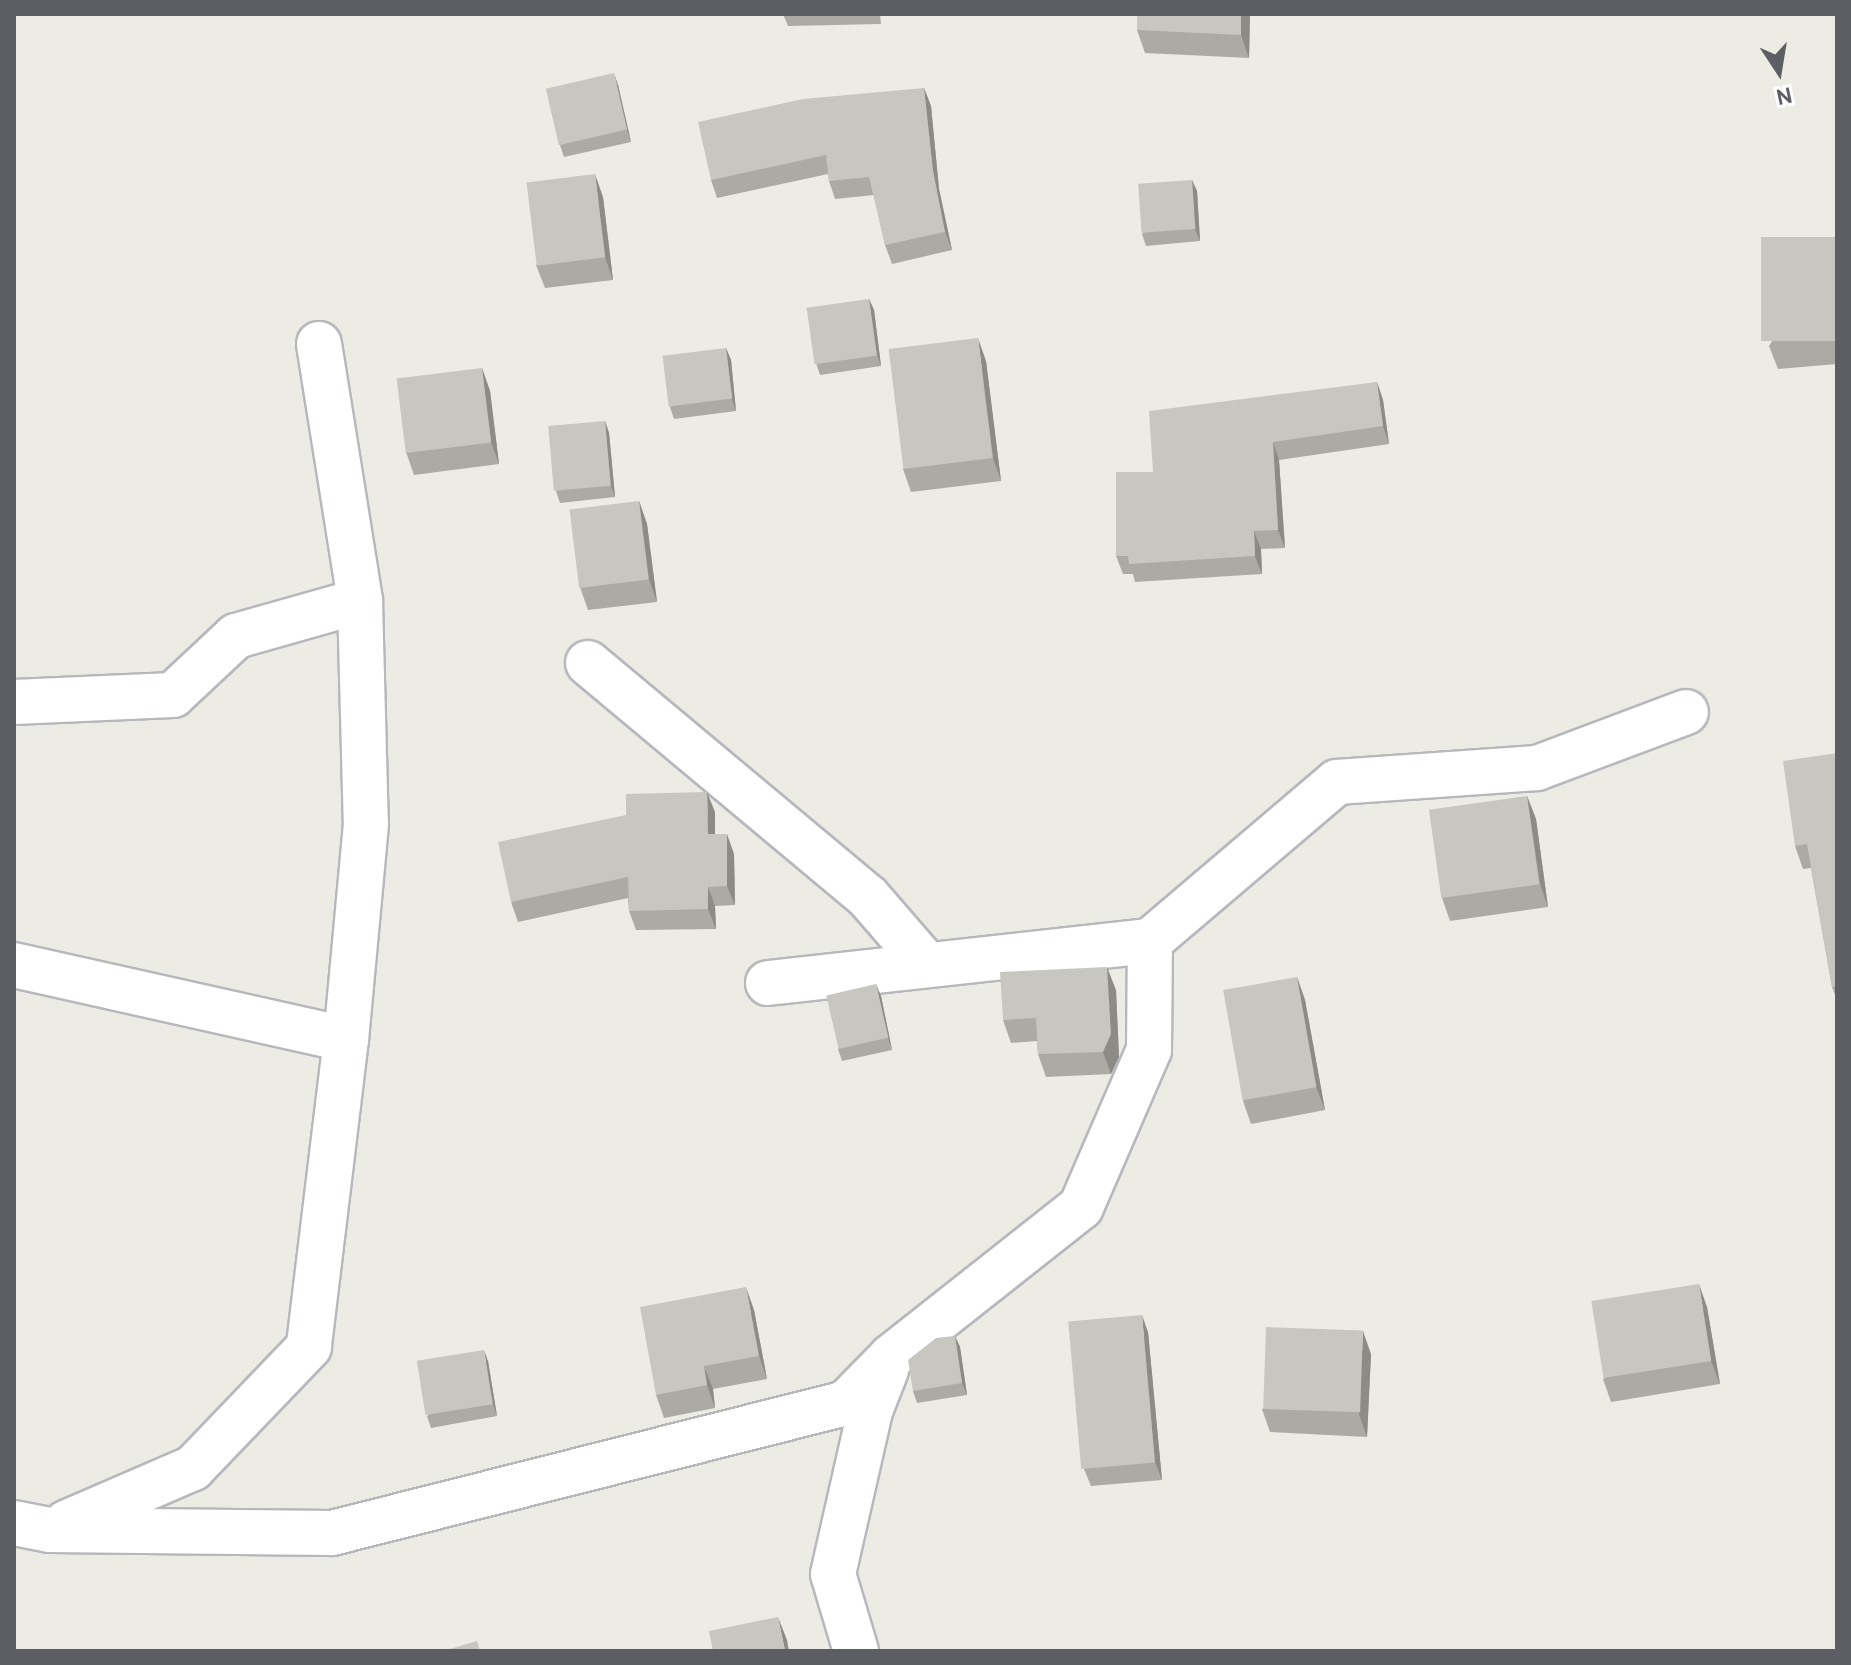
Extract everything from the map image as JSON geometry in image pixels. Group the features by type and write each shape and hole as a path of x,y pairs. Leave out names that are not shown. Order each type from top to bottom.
{"street":[{"path":"32,1527 193,1468 309,1347 346,1039 366,824 360,601 319,344"},
{"path":"14,702 173,695 236,636 360,601"},
{"path":"588,663 868,897 926,964"},
{"path":"768,983 1150,941 1337,782 1537,768 1686,712"},
{"path":"32,1527 332,1533 846,1403 891,1357 1081,1207 1149,1050 1150,941"},
{"path":"14,965 346,1039"},
{"path":"856,1651 833,1574 870,1411 891,1357"}],"building":[{"path":"1137,14 1241,14 1241,35 1137,30"},
{"path":"614,73 627,130 559,145 546,89"},
{"path":"924,88 933,171 945,232 885,245 869,177 829,181 826,155 711,180 698,122 803,99"},
{"path":"595,174 605,257 537,266 527,182"},
{"path":"1192,180 1195,229 1142,233 1138,184"},
{"path":"1761,237 1837,237 1837,341 1761,341"},
{"path":"869,299 877,355 815,364 807,308"},
{"path":"978,338 993,458 903,469 889,349"},
{"path":"726,348 732,399 669,406 662,356"},
{"path":"482,368 491,442 406,453 397,378"},
{"path":"1377,382 1383,426 1273,442 1278,530 1254,531 1255,556 1129,564 1128,556 1116,556 1116,472 1153,472 1149,411"},
{"path":"605,421 611,486 554,491 548,426"},
{"path":"639,501 649,579 579,588 570,510"},
{"path":"1837,753 1837,986 1832,987 1807,844 1795,846 1783,761"},
{"path":"707,792 708,834 727,834 727,886 708,887 708,909 629,911 628,877 511,902 498,842 626,815 626,794"},
{"path":"1527,796 1539,884 1441,898 1429,810"},
{"path":"1107,967 1111,1034 1103,1052 1038,1054 1036,1018 1003,1020 1000,972"},
{"path":"1297,977 1316,1087 1243,1100 1223,990"},
{"path":"876,984 888,1038 839,1049 826,995"},
{"path":"1699,1284 1711,1361 1604,1378 1591,1301"},
{"path":"746,1287 759,1356 704,1366 707,1385 656,1395 640,1307"},
{"path":"1142,1315 1155,1462 1081,1469 1068,1321"},
{"path":"1266,1327 1363,1330 1360,1412 1263,1409"},
{"path":"955,1336 962,1383 913,1391 908,1360 936,1338"},
{"path":"484,1350 493,1404 425,1415 417,1361"},
{"path":"778,1617 785,1651 713,1651 709,1631"},
{"path":"477,1641 480,1651 443,1651"}]}
